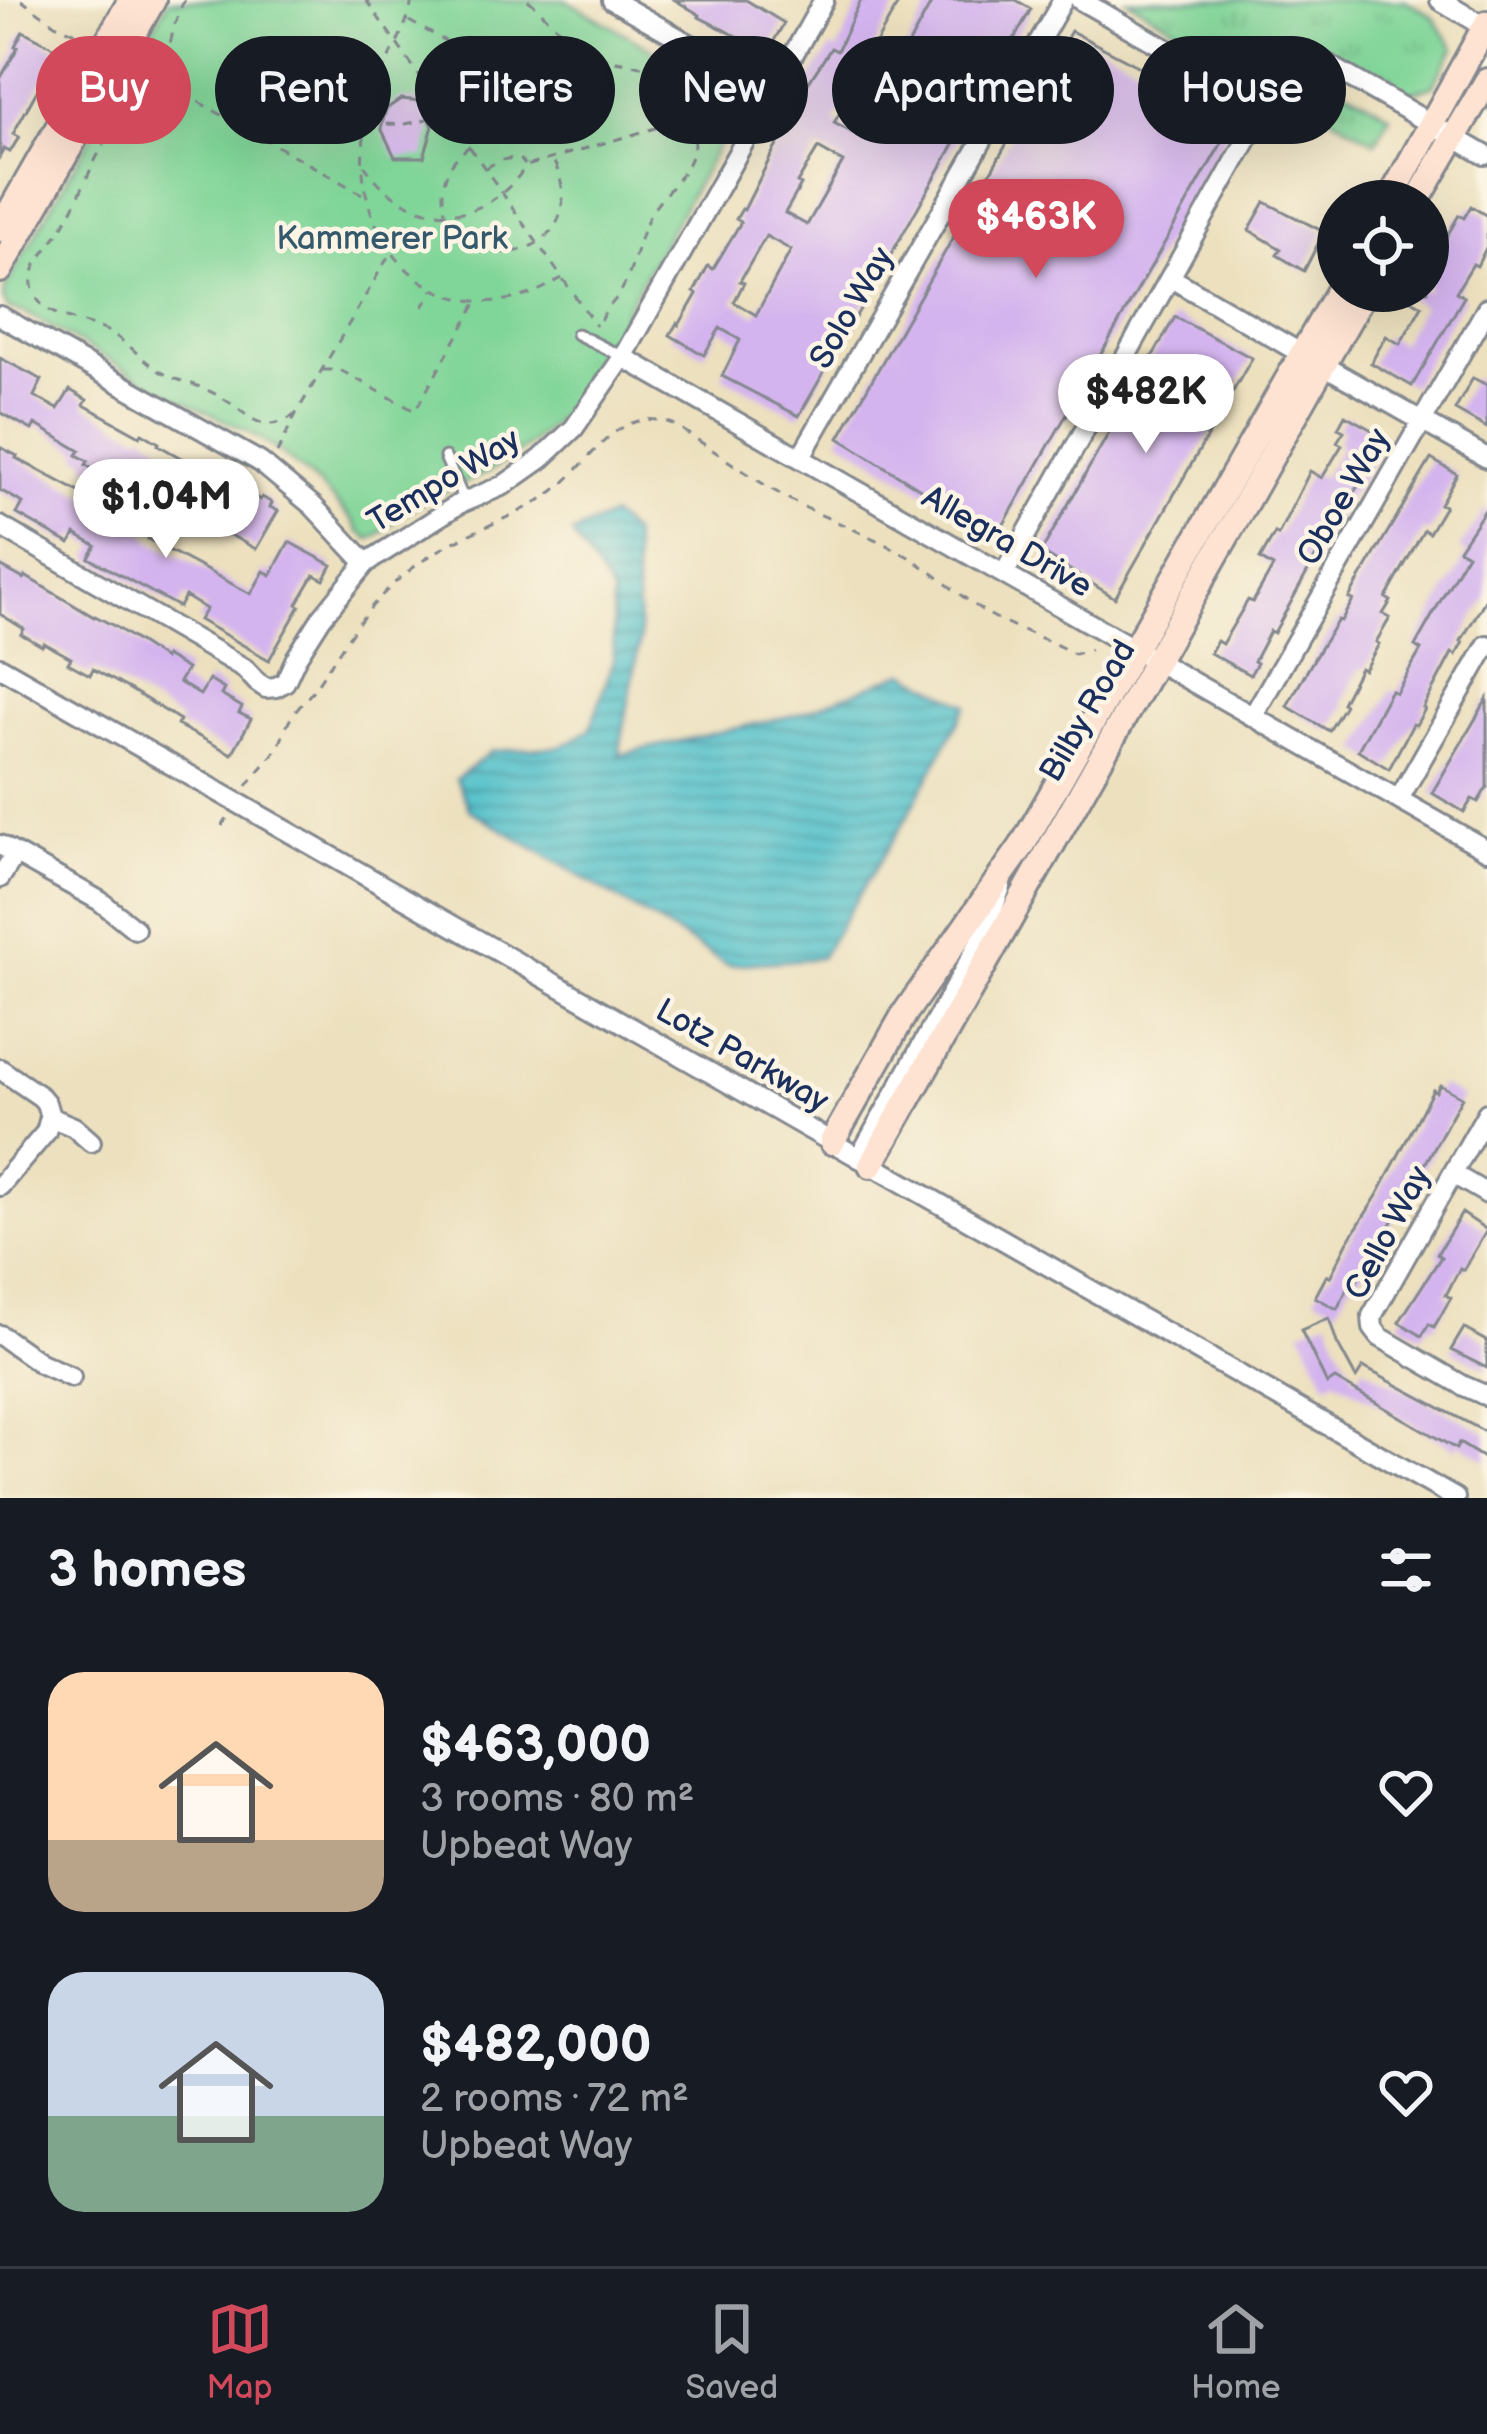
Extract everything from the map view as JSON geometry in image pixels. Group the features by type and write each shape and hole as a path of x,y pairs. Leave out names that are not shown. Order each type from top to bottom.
{"street":[{"path":"110,36 131,0"},
{"path":"0,270 153,0"},
{"name":"Tempo Way","path":"803,36 824,0"},
{"name":"Solo Way","path":"800,458 1063,0"},
{"path":"1004,574 1259,124 1260,107 1250,96 1080,0"},
{"path":"1425,180 1486,25 1440,0"},
{"path":"620,2 678,36"},
{"path":"1346,75 1485,155"},
{"path":"1405,180 1487,81"},
{"path":"0,229 48,144"},
{"path":"0,249 35,185 49,144"},
{"name":"Tempo Way","path":"0,526 244,668 266,688 276,687 285,682 322,617 366,563 410,533 504,485 574,428 623,357 742,144"},
{"path":"1171,278 1487,458"},
{"name":"Oboe Way","path":"1253,716 1487,308"},
{"name":"Bilby Road","path":"832,1142 905,1013 1022,846 1251,493 1330,312"},
{"path":"1313,359 1340,312"},
{"name":"Bilby Road","path":"865,1161 1144,654 1313,359 1349,312"},
{"path":"0,316 260,462 313,506 366,563"},
{"name":"Allegra Drive","path":"623,357 1487,850"},
{"path":"1399,800 1487,645"},
{"name":"Lotz Parkway","path":"0,667 1455,1498"},
{"name":"Bilby Road","path":"865,1161 981,940 1022,846"},
{"path":"0,878 8,850 110,908 135,929"},
{"path":"0,1069 41,1097 50,1117 46,1132 0,1186"},
{"name":"Cello Way","path":"1487,1113 1372,1322 1385,1340 1487,1396"},
{"path":"50,1117 74,1127 91,1142"},
{"path":"1453,1174 1487,1194"},
{"path":"0,1335 40,1363 71,1377"}],"lane":[{"path":"577,334 623,357"},
{"path":"445,457 465,502"}],"path":[{"path":"21,0 82,36"},
{"path":"172,36 184,0"},
{"path":"366,0 415,68"},
{"path":"391,58 412,0"},
{"path":"528,0 559,33 587,50 639,65"},
{"path":"408,20 436,36"},
{"path":"191,98 365,196"},
{"path":"363,163 379,185 404,203 426,212 447,213 470,210 505,194 526,166 639,133"},
{"path":"105,144 70,214 34,268 33,291 44,307 111,333 154,369 224,398 251,420 272,424 296,414"},
{"path":"365,144 365,196 378,232 416,278 434,289 478,300 524,296 562,278"},
{"path":"598,328 624,285 651,213 687,166 693,144"},
{"path":"552,158 561,176 562,208 539,243 520,252 489,253 459,235 447,213 444,181 450,165 470,146 487,168 539,243 562,278 606,335"},
{"path":"487,168 512,158 526,166"},
{"path":"277,454 391,252"},
{"path":"423,307 434,289"},
{"path":"322,370 340,370 415,411 478,300"},
{"path":"223,826 337,651 395,582 429,556 519,513 556,489 619,427 635,420 658,418 673,424 807,508 884,542 988,614 1074,654 1090,650"}],"green space":[{"name":"Kammerer Park","path":"169,0 566,0 639,42 639,144 719,144 625,310 607,352 561,415 506,461 414,507 370,539 280,452 24,312 9,309 3,299 87,144 191,144 191,36 148,36"},
{"path":"1127,0 1405,0 1434,18 1454,49 1433,86 1405,94 1346,61 1346,36 1190,36"},
{"path":"1346,90 1390,115 1376,142 1346,125"}],"water":[{"path":"611,516 632,534 640,639 619,755 799,714 905,672 967,705 906,819 820,958 728,965 470,810 456,779 492,751 560,747 590,730 614,659 612,594 572,534"}],"building":[{"path":"675,0 746,0 784,23 777,36 736,36"},
{"path":"861,0 900,0 880,36 844,36"},
{"path":"933,0 1016,0 1031,9 1016,36 913,36"},
{"path":"23,31 36,38 36,93 13,134 19,137 10,152 4,149 0,156 0,79"},
{"path":"831,48 832,144 954,144 799,416 722,376 740,340 720,328 704,355 670,335 697,294 708,266 713,269 741,222 736,219 778,144 808,144 808,84","holes":["818,148 843,162 807,225 785,213","766,236 791,250 756,315 734,302 744,283 740,281"]},
{"path":"1114,53 1138,66 1138,144 1221,144 1000,531 839,438 1007,144 1114,144"},
{"path":"401,99 415,100 415,144 428,144 424,157 395,157 389,144 391,106"},
{"path":"1265,202 1317,228 1317,246 1304,271 1277,255 1281,249 1249,230"},
{"path":"1471,206 1487,216 1487,246 1456,292 1464,297 1412,386 1371,363 1386,336 1400,344 1419,312 1449,312 1449,232 1459,215 1464,218"},
{"path":"1175,317 1252,358 1115,598 1041,552"},
{"path":"0,358 42,380 34,396 58,409 70,390 87,400 84,405 272,503 270,507 278,511 256,549 210,524 207,529 183,515 179,522 160,511 165,504 150,496 153,492 112,469 107,477 86,465 88,461 77,455 80,451 35,424 32,430 0,412"},
{"path":"1473,378 1487,385 1487,428 1455,410"},
{"path":"1345,415 1386,438 1274,633 1270,631 1250,675 1210,653 1217,641 1222,644 1248,600 1253,602 1273,567 1260,559 1278,535 1310,471 1322,478 1342,445 1337,442 1344,431 1338,428"},
{"path":"0,447 94,500 92,503 148,539 251,594 264,571 271,575 289,542 332,565 324,580 314,575 269,660 199,620 206,609 185,596 179,607 89,558 96,546 75,534 70,544 17,514 23,503 0,490"},
{"path":"1431,459 1457,474 1440,504 1445,506 1429,533 1424,530 1386,598 1391,601 1383,614 1390,618 1379,644 1364,670 1360,668 1329,731 1287,706 1341,621 1353,600 1349,598"},
{"path":"1487,507 1487,597 1389,769 1358,750 1391,690 1396,693 1421,650 1415,646 1467,554 1459,549"},
{"path":"0,566 187,669 179,682 200,695 209,680 224,689 221,695 242,707 239,713 251,719 232,754 177,725 180,720 131,690 93,669 90,675 68,663 71,658 21,634 24,629 0,614"},
{"path":"1487,699 1487,787 1464,812 1432,793"},
{"path":"1440,1085 1462,1097 1401,1208 1337,1309 1315,1297"},
{"path":"1462,1213 1487,1230 1463,1270 1460,1268 1446,1295 1451,1298 1434,1327 1429,1324 1422,1336 1399,1322 1441,1257 1437,1254"},
{"path":"1329,1318 1356,1378 1363,1367 1487,1433 1487,1460 1459,1443 1456,1449 1335,1379 1327,1384 1301,1330"},
{"path":"1464,1328 1487,1341 1487,1368 1451,1350"}]}
